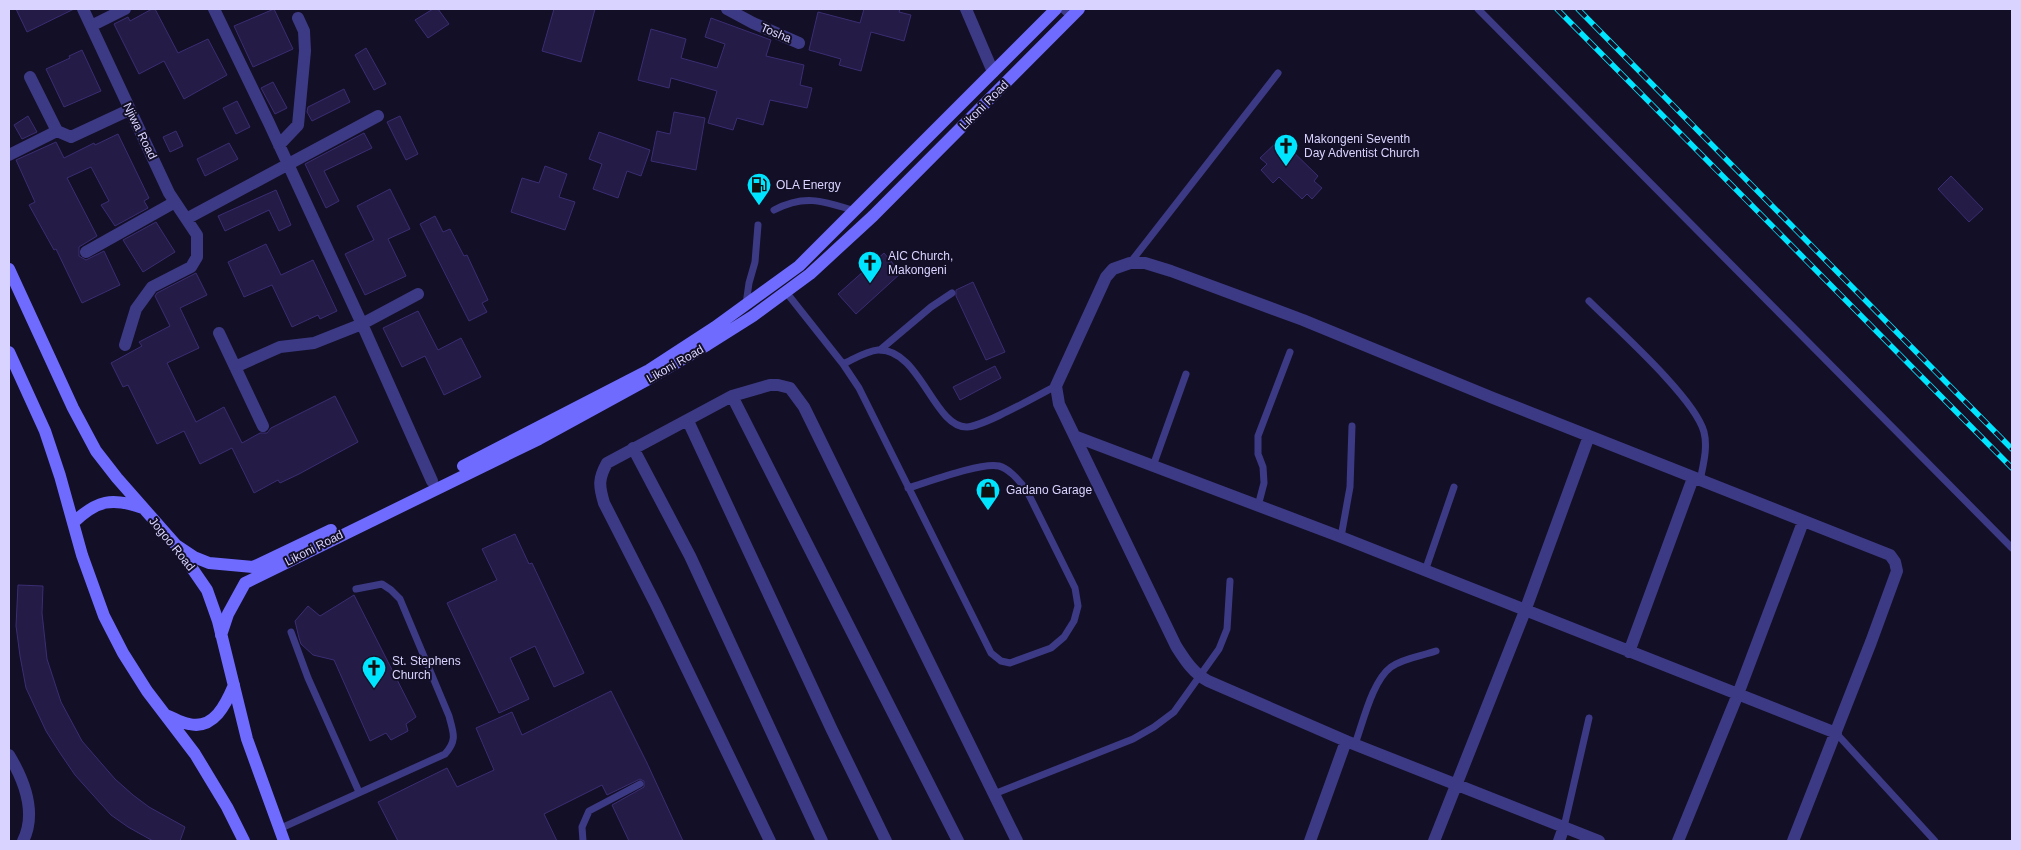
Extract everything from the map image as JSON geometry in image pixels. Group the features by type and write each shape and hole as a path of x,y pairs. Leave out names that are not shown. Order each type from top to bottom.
{"street":[{"name":"Njiwa Road","path":"83,9 129,110 175,202 188,218 197,235 198,257 191,267 152,287 136,309 125,345"},
{"path":"91,26 125,9"},
{"path":"214,9 362,324 432,481"},
{"name":"Tosha","path":"727,9 752,23 799,43"},
{"path":"966,9 993,72"},
{"name":"Likoni Road","path":"176,545 194,557 209,563 253,567 432,481 649,370 799,266 1056,9"},
{"name":"Likoni Road","path":"222,635 228,614 245,583 539,439 707,345 786,292 810,274 872,216 1071,12"},
{"path":"279,145 298,125 305,51 304,31 298,18"},
{"path":"30,77 57,131 71,137 129,110"},
{"path":"188,218 378,116"},
{"path":"9,155 57,131"},
{"path":"86,252 175,202"},
{"path":"1599,841 1351,743 1200,677 1192,669 1176,646 1077,437 1059,404 1056,386 1106,277 1113,269 1130,263 1145,264 1303,320 1696,479 1890,555 1896,562 1897,571 1793,841"},
{"name":"Jogoo Road","path":"9,269 84,430 102,459 176,545 207,590 222,635 247,739 284,841"},
{"path":"235,367 280,348 314,343 362,324 418,294"},
{"path":"219,333 263,426"},
{"path":"9,352 44,431 74,523 82,555 104,616 123,653 147,691 199,761 227,807 244,841"},
{"path":"770,841 656,605 604,503 600,490 600,476 607,463 732,396 770,385 778,385 790,388 798,398 1018,841"},
{"path":"732,396 958,841"},
{"path":"688,421 832,730 886,841"},
{"path":"1434,841 1525,611 1589,436"},
{"path":"1077,437 1341,537 1425,572 1836,733"},
{"path":"633,448 690,556 822,841"},
{"path":"1629,652 1696,479"},
{"path":"74,523 96,505 106,502 116,500 143,508"},
{"path":"1678,841 1738,694 1804,522"},
{"path":"165,715 189,724 198,725 210,722 226,703 234,685"},
{"path":"1310,841 1351,743"},
{"path":"9,755 17,768 28,796 29,817 23,841"},
{"path":"1558,841 1564,828"}],"lane":[{"path":"1478,9 2012,548"},
{"path":"1130,263 1278,74"},
{"path":"774,210 790,202 820,200 854,211"},
{"path":"746,304 755,262 758,225"},
{"path":"786,292 843,364 858,388 908,488 991,653 1001,661 1010,663 1051,648 1064,637 1074,621 1078,606 1075,588 1026,489 1014,475 1000,466 983,466 908,488"},
{"path":"843,364 866,353 880,350 931,307 952,293"},
{"path":"1589,300 1670,383 1695,413 1704,430 1706,444 1696,479"},
{"path":"880,350 895,355 907,364 920,378 945,416 955,424 966,426 983,422 1056,386"},
{"path":"1258,506 1264,483 1263,467 1258,454 1258,436 1290,352"},
{"path":"1153,466 1186,374"},
{"path":"1341,537 1350,487 1352,426"},
{"path":"1425,572 1454,487"},
{"path":"994,794 1133,740 1154,728 1174,712 1219,649 1227,629 1230,581"},
{"path":"279,829 446,754 453,746 454,734 449,716 400,599 392,590 382,584 356,589"},
{"path":"291,632 308,678 360,792"},
{"path":"1351,743 1382,676 1391,667 1403,661 1436,651"},
{"path":"1564,828 1589,718"},
{"path":"1836,733 1935,841"},
{"path":"583,841 582,827 589,811 640,784"}],"building":[{"path":"16,9 74,9 27,32"},
{"path":"155,9 178,53 208,39 227,75 184,99 164,61 139,74 114,24 128,17 130,21"},
{"path":"274,9 293,49 253,67 234,26"},
{"path":"433,9 438,9 449,24 428,38 415,20"},
{"path":"554,9 595,9 581,62 542,51"},
{"path":"864,9 900,9 899,12 911,15 904,41 871,32 861,71 839,65 841,59 809,50 818,12 860,23"},
{"path":"711,18 771,40 766,56 804,65 800,85 812,88 807,108 770,100 763,125 737,118 733,130 708,123 717,91 671,78 669,88 638,80 651,29 686,39 681,58 717,68 725,44 705,37"},
{"path":"366,48 386,84 374,90 355,55"},
{"path":"82,50 101,91 64,107 46,69"},
{"path":"273,82 287,108 275,114 261,88"},
{"path":"344,89 350,102 312,121 307,112 308,107"},
{"path":"237,101 250,127 236,134 223,108"},
{"path":"674,112 705,118 696,170 651,161 657,131 670,134"},
{"path":"28,116 37,132 22,139 14,125"},
{"path":"400,116 418,154 406,160 387,122"},
{"path":"176,131 183,146 170,152 163,137"},
{"path":"599,132 650,150 641,176 627,171 618,198 593,189 602,164 589,159"},
{"path":"364,133 372,148 324,171 339,201 326,208 305,164"},
{"path":"118,134 149,198 144,201 148,208 115,226 101,205 109,201 91,167 67,178 97,236 79,247 79,256 86,260 104,251 120,285 82,303 56,249 54,250 29,205 35,202 16,160 56,142 64,158 94,143 95,145"},
{"name":"Makongeni Seventh Day Adventist Church","path":"1280,139 1318,176 1314,181 1322,188 1312,199 1307,194 1302,199 1279,177 1273,183 1261,170 1267,164 1260,158"},
{"path":"229,143 238,159 205,176 197,159"},
{"path":"545,166 567,174 559,197 575,202 565,230 511,212 522,178 539,183"},
{"path":"1951,176 1983,209 1969,222 1938,189"},
{"path":"390,189 410,229 388,239 406,276 365,295 345,254 374,240 357,206"},
{"path":"276,190 291,225 279,231 269,210 225,231 218,216"},
{"path":"435,216 443,232 450,229 464,256 467,255 488,300 482,303 487,312 469,321 420,224"},
{"path":"156,222 175,252 143,272 123,240"},
{"path":"266,244 281,275 313,260 337,311 320,319 318,315 292,327 272,285 244,297 228,262"},
{"name":"AIC Church, Makongeni","path":"884,253 901,273 856,314 838,294"},
{"path":"196,273 207,295 180,308 199,348 167,363 196,422 224,407 242,443 260,433 267,433 271,428 335,396 358,442 299,474 280,483 278,480 254,493 232,448 200,464 184,431 157,444 128,385 123,387 111,363 142,346 139,342 170,326 155,296 157,293"},
{"path":"973,282 1005,352 986,360 956,296 956,290"},
{"path":"418,311 438,350 461,338 481,377 444,395 425,356 402,367 383,328"},
{"path":"995,366 1001,378 960,400 953,387"},
{"path":"515,534 529,564 532,563 584,673 554,687 535,646 510,658 529,699 499,713 447,603 497,580 482,549"},
{"path":"18,585 43,586 42,613 47,659 61,702 82,741 115,779 133,795 149,807 185,827 180,841 153,841 111,815 75,775 46,731 26,688 16,626"},
{"name":"St. Stephens Church","path":"354,595 416,717 406,724 408,731 391,740 386,733 370,741 334,660 313,655 301,644 299,638 295,621 308,606 320,616"},
{"path":"611,691 683,841 629,841 612,805 644,787 644,781 640,779 607,795 602,785 544,814 557,841 398,841 378,802 447,768 457,787 494,770 476,728 512,712 522,735"}],"railway":[{"path":"1557,9 2012,468"},
{"path":"1578,9 2012,449"}],"place":[{"name":"Makongeni Seventh Day Adventist Church","path":"1286,167"},
{"name":"OLA Energy","path":"759,206"},
{"name":"AIC Church, Makongeni","path":"870,284"},
{"name":"Gadano Garage","path":"988,511"},
{"name":"St. Stephens Church","path":"374,689"}]}
